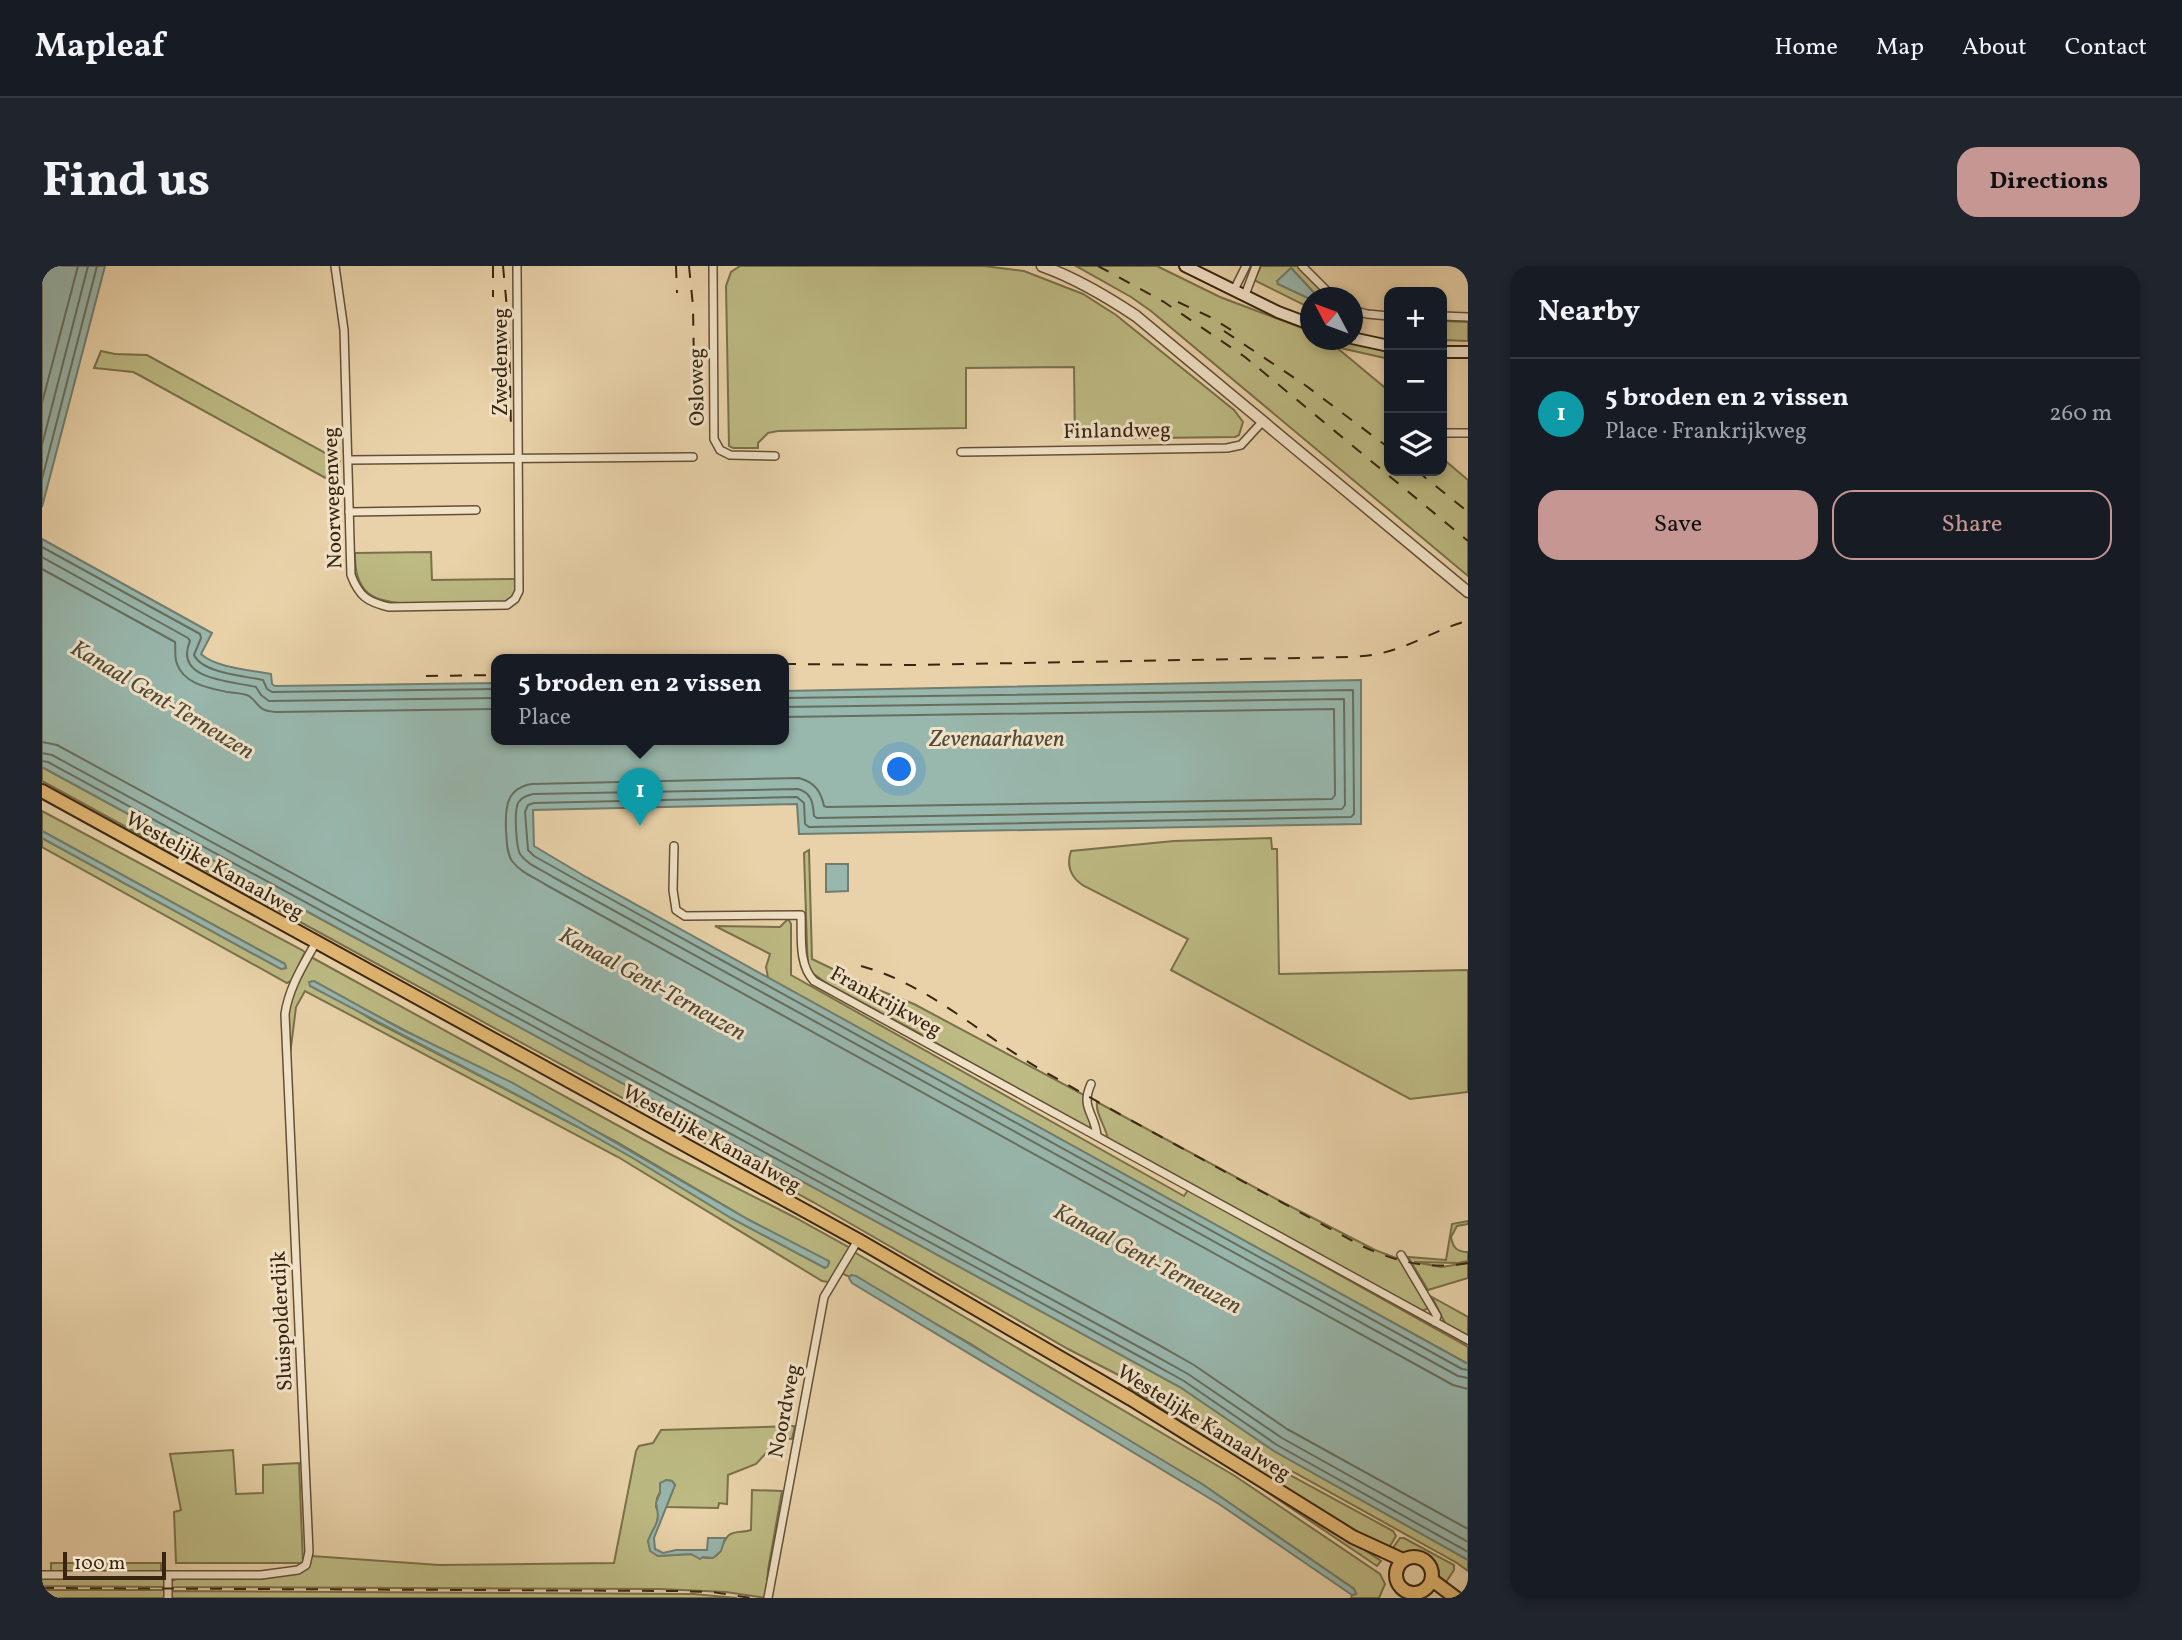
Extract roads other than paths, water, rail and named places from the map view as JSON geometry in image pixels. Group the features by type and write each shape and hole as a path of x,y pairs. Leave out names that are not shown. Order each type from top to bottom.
{"main road":[{"path":"1185,266 1300,320"},
{"path":"1363,340 1384,345"},
{"path":"1447,352 1468,352"},
{"name":"Westelijke Kanaalweg","path":"42,790 858,1240 1131,1399 1399,1566"},
{"path":"1429,1585 1432,1570 1424,1560 1412,1557 1399,1566 1396,1580 1403,1594 1429,1585 1456,1598"},
{"path":"1429,1585 1444,1598"}],"street":[{"name":"Noorwegenweg","path":"335,266 344,330 351,575 356,588 373,604 389,607 507,605 515,599 519,591 518,458"},
{"name":"Zwedenweg","path":"517,266 518,458"},
{"name":"Osloweg","path":"713,266 714,439 720,450 730,455 775,456"},
{"path":"1042,266 1102,294 1136,316 1468,592"},
{"path":"1234,290 1246,266"},
{"path":"1245,295 1256,266"},
{"path":"1302,266 1323,287"},
{"path":"1363,313 1384,316"},
{"path":"1447,316 1468,317"},
{"name":"Finlandweg","path":"961,452 1227,448 1241,445 1263,421"},
{"path":"1447,433 1468,433"},
{"path":"349,460 694,457"},
{"path":"349,512 476,510"},
{"name":"Frankrijkweg","path":"674,846 673,890 676,910 685,916 801,915 803,961 807,974 814,981 1468,1340"},
{"name":"Sluispolderdijk","path":"42,1576 261,1575 298,1570 306,1565 308,1560 285,1014 286,1001 294,981 316,942"},
{"path":"1091,1084 1087,1103 1096,1121 1097,1136"},
{"name":"Noordweg","path":"768,1598 824,1297 858,1240"},
{"path":"1401,1255 1432,1306 1437,1316 1436,1322"},
{"path":"168,1576 168,1598"}],"water":[{"path":"42,266 105,266 42,507"},
{"path":"1291,268 1309,287 1300,287 1300,294 1277,281"},
{"path":"42,539 212,633 201,654 207,659 244,670 271,674 272,684 275,686 491,683 491,745 789,745 789,691 1361,680 1361,824 799,834 797,804 533,810 534,846 1468,1364 1468,1560 1274,1451 1180,1387 42,767"},
{"path":"42,831 285,964 286,968 281,969 42,838"},
{"path":"826,864 848,864 848,891 826,892"},
{"path":"314,981 401,1029 511,1082 749,1220 829,1261 828,1266 825,1268 731,1218 578,1127 310,986 309,982"},
{"path":"851,1275 1202,1484 1354,1589 1356,1594 1352,1595 1219,1504 852,1283 849,1278"},
{"path":"666,1480 675,1485 654,1538 655,1549 663,1553 676,1550 707,1550 708,1538 725,1538 721,1551 713,1558 700,1559 691,1554 658,1556 650,1551 648,1541 658,1520 656,1503 660,1483"}],"railway":[{"path":"493,266 493,297"},
{"path":"503,266 509,330 511,431"},
{"path":"676,266 677,293"},
{"path":"689,266 693,306 695,430"},
{"path":"1098,266 1164,302 1245,357 1468,541"},
{"path":"1178,302 1233,331"},
{"path":"1224,331 1305,385 1384,444"},
{"path":"1423,476 1468,512"},
{"path":"789,664 910,665 1352,657 1391,651 1468,621"},
{"path":"426,676 491,675"},
{"path":"861,966 909,985 954,1011 1040,1069 1362,1246 1414,1263 1440,1266 1468,1263"},
{"path":"42,1588 676,1591 712,1592 751,1598"}],"place":[{"name":"5 broden en 2 vissen","path":"640,826"}],"water label":[{"name":"Kanaal Gent-Terneuzen","path":"163,699"},
{"name":"Zevenaarhaven","path":"997,738"},
{"name":"Kanaal Gent-Terneuzen","path":"653,983"},
{"name":"Kanaal Gent-Terneuzen","path":"1148,1258"}]}
